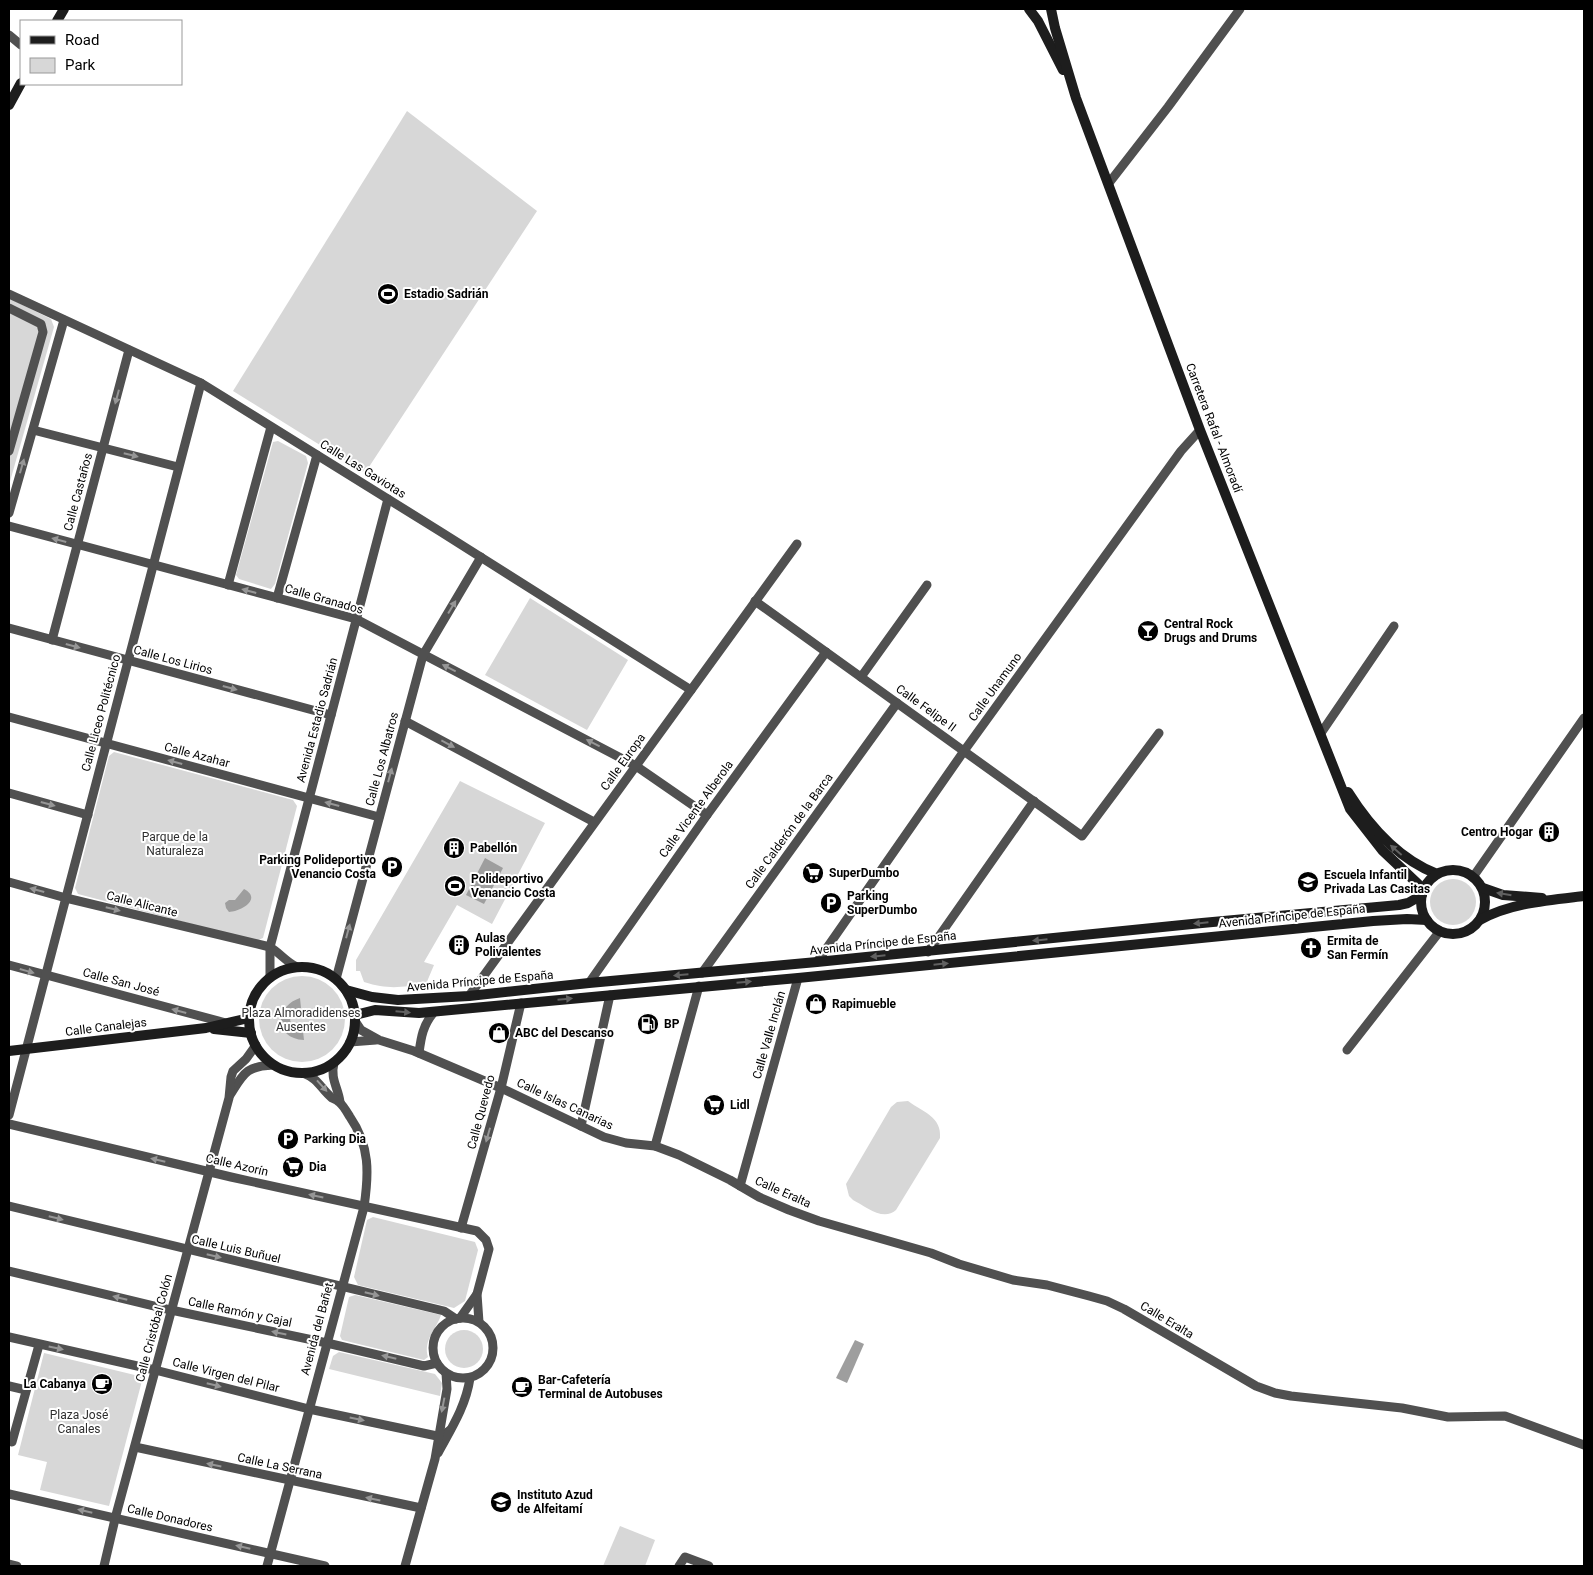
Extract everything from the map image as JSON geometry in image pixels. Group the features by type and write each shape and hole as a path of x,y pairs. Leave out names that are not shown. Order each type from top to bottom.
{"main road":[{"path":"58,20 64,9"},
{"name":"Carretera Rafal - Almoradí","path":"1029,9 1042,29 1076,98"},
{"name":"Carretera Rafal - Almoradí","path":"1051,9 1076,98 1200,430 1350,809 1382,850 1418,884 1422,894"},
{"path":"9,105 20,85"},
{"name":"Carretera Rafal - Almoradí","path":"1334,766 1354,800 1374,827 1396,851 1422,868 1437,874"},
{"path":"1480,920 1486,905 1483,888 1473,876 1463,871 1450,870 1437,874 1428,882 1422,894 1423,914 1426,920 1440,931 1450,934 1466,932 1480,920 1491,914 1517,906 1584,896"},
{"path":"1483,888 1503,895 1561,898"},
{"name":"Avenida Príncipe de España","path":"346,990 372,997 398,1000 469,996 1399,905 1408,903 1422,894"},
{"name":"Avenida Príncipe de España","path":"355,1018 375,1010 419,1013 434,1012 1373,921 1426,920"},
{"path":"297,967 317,969 336,978 346,990 352,1002 355,1018 350,1042 340,1057 334,1063 314,1072 288,1071 274,1065 256,1045 251,1033 249,1018 252,1003 259,989 282,970 297,967"},
{"name":"Calle Canalejas","path":"9,1051 206,1028 249,1018"},
{"name":"Calle Canalejas","path":"206,1028 251,1033"}],"street":[{"path":"1109,183 1240,9"},
{"path":"9,36 20,45"},
{"name":"Calle Las Gaviotas","path":"9,294 200,383 481,557 690,690"},
{"path":"9,308 41,324 42,332 9,451"},
{"path":"9,513 64,320"},
{"name":"Calle Castaños","path":"52,640 129,350"},
{"name":"Calle Liceo Politécnico","path":"9,1115 200,383"},
{"path":"228,585 271,427"},
{"path":"33,430 178,467"},
{"name":"Calle Unamuno","path":"817,962 964,751 1182,451 1200,430"},
{"path":"277,598 316,455"},
{"name":"Avenida Estadio Sadrián","path":"270,978 270,947 388,499"},
{"name":"Calle Granados","path":"9,526 356,619 636,766 707,815"},
{"name":"Calle Europa","path":"469,996 797,544"},
{"name":"Calle Los Albatros","path":"336,978 423,655 481,557"},
{"path":"860,677 927,585"},
{"name":"Calle Felipe II","path":"755,601 1082,836 1159,733"},
{"path":"1321,733 1394,626"},
{"name":"Calle Los Lirios","path":"9,628 331,715"},
{"name":"Calle Vicente Alberola","path":"589,983 707,815 826,652"},
{"name":"Calle Calderón de la Barca","path":"702,973 897,703"},
{"name":"Calle Azahar","path":"9,717 379,817"},
{"path":"1473,876 1584,718"},
{"path":"405,721 594,822"},
{"path":"9,793 88,815"},
{"path":"928,952 1034,801"},
{"name":"Calle Alicante","path":"9,882 66,898 270,947"},
{"path":"1347,1050 1440,931"},
{"path":"270,947 280,953 288,963 297,967"},
{"name":"Calle San José","path":"9,966 226,1023"},
{"name":"Calle Valle Inclán","path":"740,1186 798,978"},
{"path":"655,1146 699,986"},
{"path":"581,1126 610,995"},
{"name":"Calle Quevedo","path":"461,1228 501,1088 521,1003"},
{"path":"419,1054 422,1033 427,1020 434,1012"},
{"name":"Calle Islas Canarias","path":"355,1018 362,1030 379,1040 419,1054 501,1088 604,1137 626,1143 655,1146 705,1167 740,1186"},
{"name":"Calle Islas Canarias","path":"350,1042 379,1040"},
{"name":"Calle Cristóbal Colón","path":"104,1566 229,1098 231,1077 233,1071 246,1059 256,1045"},
{"name":"Avenida del Bañet","path":"267,1566 364,1206 368,1168 362,1138 340,1102 332,1072 334,1063"},
{"name":"Calle Cristóbal Colón","path":"229,1098 242,1075 249,1069 259,1065 274,1065"},
{"name":"Avenida del Bañet","path":"303,1073 318,1081 332,1098 340,1102"},
{"name":"Calle Azorín","path":"9,1124 209,1172 477,1231 486,1240 489,1249 477,1294"},
{"name":"Calle Eralta","path":"740,1186 759,1197 819,1221 917,1248 959,1264 1013,1280 1046,1285 1107,1301 1256,1386 1275,1393 1402,1408 1448,1417 1505,1416 1584,1445"},
{"name":"Calle Luis Buñuel","path":"9,1206 444,1311 458,1319"},
{"name":"Calle Ramón y Cajal","path":"9,1271 172,1310 424,1366 437,1363"},
{"path":"458,1319 477,1294"},
{"path":"477,1294 479,1322"},
{"path":"458,1319 469,1319 479,1322 492,1338 494,1348 492,1358 487,1367 480,1374 470,1378 457,1378 446,1373 437,1363 434,1354 436,1336 441,1328 448,1322 458,1319"},
{"name":"Calle Virgen del Pilar","path":"9,1337 155,1370 309,1409 437,1436"},
{"path":"10,1442 39,1345"},
{"path":"405,1566 435,1459 437,1436 447,1389 446,1373"},
{"path":"435,1459 460,1412 468,1391 470,1378"},
{"path":"9,1386 26,1390"},
{"path":"437,1436 442,1436 450,1430"},
{"name":"Calle La Serrana","path":"135,1447 421,1508"},
{"name":"Calle Donadores","path":"9,1494 325,1566"},
{"path":"679,1566 685,1557 709,1566"},
{"path":"9,1564 17,1566"}],"green space":[{"name":"Estadio Sadrián","path":"407,111 537,211 365,473 233,391"},
{"path":"9,298 51,319 54,327 9,485"},
{"path":"278,441 306,456 308,463 275,584 271,589 239,579 236,575 273,442"},
{"path":"530,598 628,660 587,730 485,675"},
{"name":"Parque de la Naturaleza","path":"114,752 293,800 297,806 263,938 256,941 78,894 75,888 109,756"},
{"name":"Polideportivo Venancio Costa","path":"460,781 545,823 492,924 457,905 424,962 434,965 426,984 388,987 364,982 360,971 356,971 356,960"},
{"path":"1453,879 1466,883 1472,889 1476,902 1472,915 1466,921 1453,925 1440,921 1434,915 1430,902 1434,889 1440,883"},
{"name":"Plaza Almoradidenses Ausentes","path":"302,976 318,979 326,983 338,995 342,1003 345,1019 342,1035 338,1043 326,1055 318,1059 302,1062 286,1059 278,1055 266,1043 262,1035 259,1019 262,1003 266,995 278,983 286,979"},
{"path":"908,1101 935,1120 940,1131 940,1138 896,1210 891,1213 880,1214 853,1200 849,1196 846,1184 891,1107 897,1102"},
{"path":"373,1217 475,1242 478,1250 465,1301 454,1308 358,1285 354,1277 367,1220"},
{"path":"355,1295 441,1315 427,1345 428,1357 424,1360 342,1340 340,1336 349,1297"},
{"path":"464,1330 478,1335 483,1349 478,1363 464,1368 450,1363 445,1349 450,1335"},
{"path":"339,1352 435,1374 442,1383 440,1396 329,1369 333,1356"},
{"name":"Plaza José Canales","path":"44,1353 143,1377 109,1506 40,1490 47,1462 18,1455"},
{"path":"620,1526 655,1540 645,1566 603,1566"}],"shaded area":[{"path":"485,858 503,868 484,904 466,895"},
{"path":"244,889 249,893 251,901 239,910 229,912 225,903 229,900 235,900"},
{"path":"300,998 301,1008 294,1011 290,1020 293,1028 303,1031 304,1040 287,1034 281,1022 285,1008 291,1002"},
{"path":"855,1340 864,1344 847,1383 836,1378"}],"place":[{"name":"Estadio Sadrián","path":"388,294"},
{"name":"Central Rock Drugs and Drums","path":"1148,631"},
{"name":"Centro Hogar","path":"1549,832"},
{"name":"Pabellón","path":"454,848"},
{"name":"Parking Polideportivo Venancio Costa","path":"392,867"},
{"name":"SuperDumbo","path":"813,873"},
{"name":"Escuela Infantil Privada Las Casitas","path":"1308,882"},
{"name":"Polideportivo Venancio Costa","path":"455,886"},
{"name":"Parking SuperDumbo","path":"831,903"},
{"name":"Aulas Polivalentes","path":"459,945"},
{"name":"Ermita de San Fermín","path":"1311,948"},
{"name":"Rapimueble","path":"816,1004"},
{"name":"BP","path":"648,1024"},
{"name":"ABC del Descanso","path":"499,1033"},
{"name":"Lidl","path":"714,1105"},
{"name":"Parking Dia","path":"288,1139"},
{"name":"Dia","path":"293,1167"},
{"name":"La Cabanya","path":"102,1384"},
{"name":"Bar-Cafetería Terminal de Autobuses","path":"522,1387"},
{"name":"Instituto Azud de Alfeitamí","path":"501,1502"}]}
